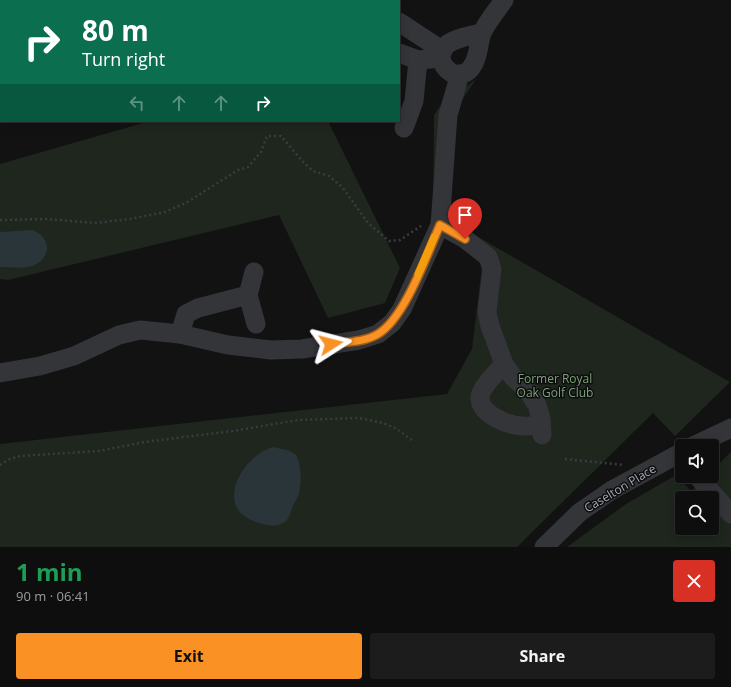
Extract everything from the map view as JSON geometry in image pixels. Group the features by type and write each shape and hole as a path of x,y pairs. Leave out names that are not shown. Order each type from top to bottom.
{"street":[{"path":"482,32 452,41 442,54 442,65 448,72 464,74 471,69 475,61 482,32 504,0"},
{"path":"400,23 442,54"},
{"path":"400,53 418,60 442,54"},
{"path":"404,128 414,101 418,60"},
{"path":"0,373 40,366 74,356 119,335 140,330 180,334 234,346 271,350 302,349 359,340 378,334 392,323 402,309 433,224 448,115 460,74"},
{"path":"433,224 465,239 488,257 492,269 487,312 490,326 504,364 513,376 528,391 537,405 541,429 514,425 488,413 481,404 481,394 504,364"},
{"path":"254,272 248,295 256,324"},
{"path":"180,334 186,314 198,308 248,295"},
{"path":"708,439 731,428"},
{"name":"Caselton Place","path":"544,547 580,512 612,490 675,456"},
{"path":"703,483 731,514"}],"path":[{"path":"0,220 46,219 95,223 130,219 165,212 186,203 238,170 248,167 261,152 267,136 273,135 281,136 303,162 313,171 329,176 343,188 368,223 389,241 400,240 433,224"},
{"path":"0,465 10,459 20,456 99,451 144,442 233,431 298,420 359,418 383,423 397,429 413,441"},
{"path":"565,459 629,465"}],"green space":[{"name":"Former Royal Oak Golf Club","path":"476,79 449,120 449,220 730,382 675,436 653,413 517,547 0,547 0,444 447,394 472,349 483,258 433,229 434,115 452,88 467,86"},
{"path":"147,122 328,122 400,268 385,303 328,318 279,215 8,280 0,279 0,164"},
{"path":"731,452 731,547 567,547 626,504 675,476 675,483 684,483 691,491 700,483 719,483 719,464"}],"shaded area":[{"path":"32,230 39,233 46,243 46,253 39,263 20,268 0,267 0,232"},
{"path":"273,447 290,451 296,455 300,465 301,478 298,497 289,517 281,524 274,526 258,523 244,516 236,506 234,497 238,479 249,462 265,450"}],"slow traffic":[{"path":"418,274 434,237"}],"route":[{"path":"331,344 359,340 378,334 392,323 402,309 440,225 465,239"}]}
